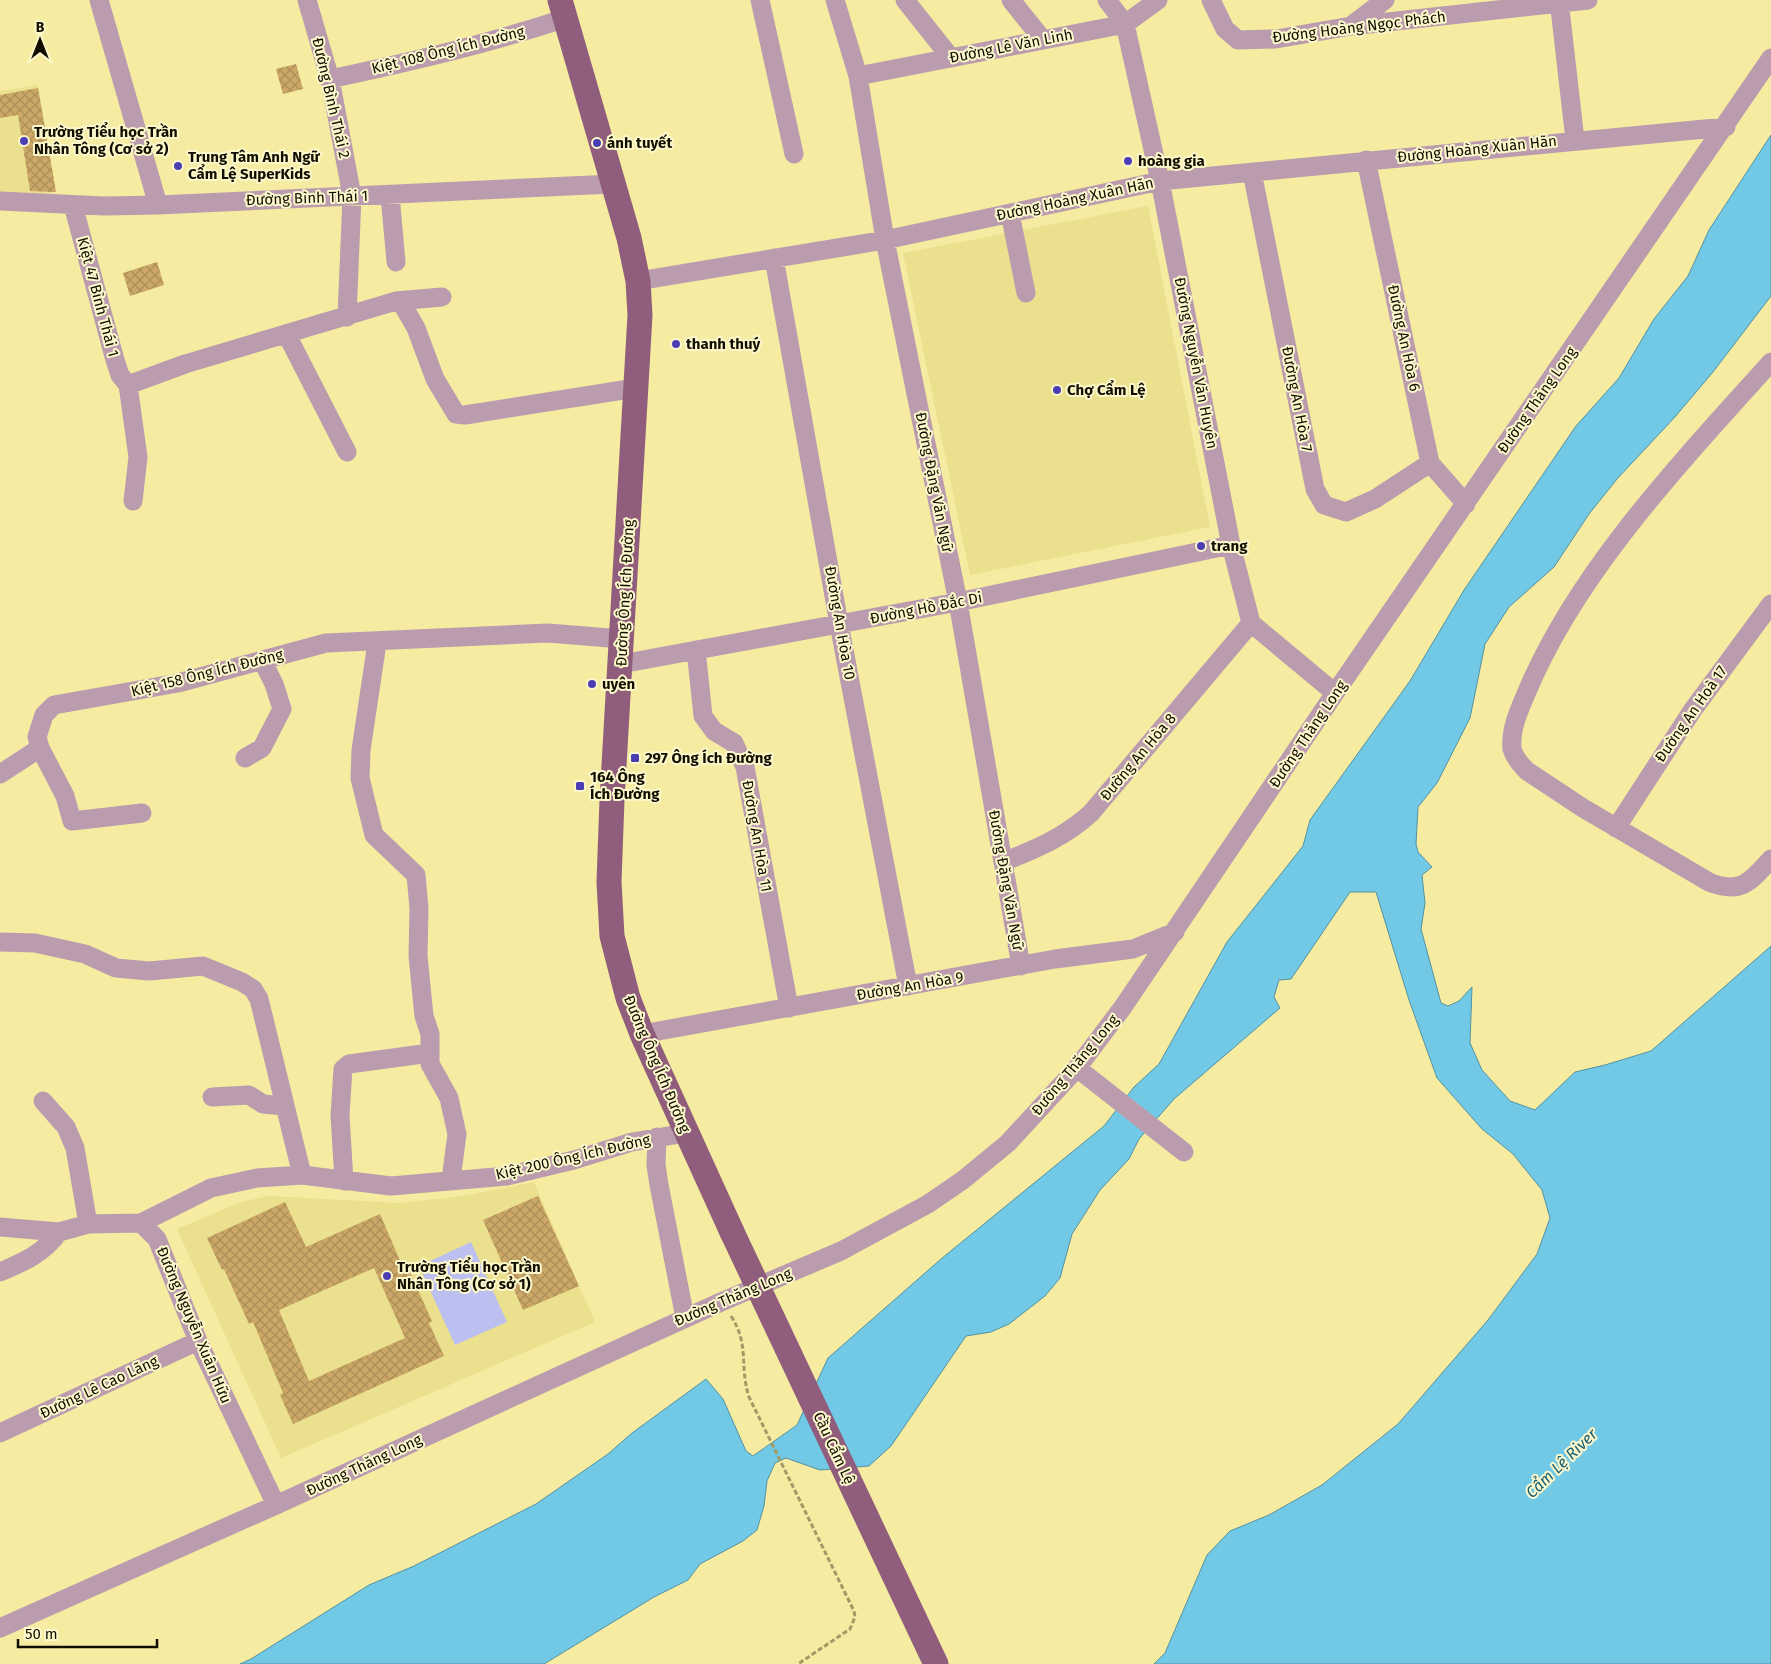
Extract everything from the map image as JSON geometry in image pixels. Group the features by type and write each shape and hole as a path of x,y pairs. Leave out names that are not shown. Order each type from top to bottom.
{"main road":[{"name":"Đường Ông Ích Đường","path":"563,9 630,238 638,281 640,315 609,882 612,936 628,998 642,1034 732,1232"},
{"name":"Cầu Cẩm Lệ","path":"732,1232 936,1664"}],"street":[{"path":"99,0 158,205"},
{"name":"Đường Bình Thái 2","path":"307,0 330,79 352,196 347,317"},
{"path":"760,0 794,154"},
{"name":"Đường Đặng Văn Ngữ","path":"835,0 858,76 885,240 958,602 1021,966"},
{"path":"904,0 951,58"},
{"path":"1012,0 1043,40"},
{"name":"Đường Nguyễn Văn Huyên","path":"1107,0 1125,24 1160,180 1231,545 1251,623"},
{"name":"Đường Lê Văn Linh","path":"858,76 1125,24 1158,0"},
{"name":"Đường Hoàng Ngọc Phách","path":"1211,0 1226,29 1238,40 1276,39 1351,26 1588,0"},
{"path":"1351,26 1385,0"},
{"path":"1560,2 1575,140"},
{"name":"Kiệt 108 Ông Ích Đường","path":"330,79 411,62 508,37 563,9"},
{"name":"Đường Thăng Long","path":"0,1628 276,1505 685,1318 841,1251 928,1204 963,1180 1008,1143 1077,1068 1123,1007 1335,693 1726,127 1771,58"},
{"name":"Đường Hoàng Xuân Hãn","path":"638,281 885,240 1160,180 1726,127"},
{"name":"Đường An Hòa 6","path":"1366,160 1430,463 1466,504"},
{"name":"Đường An Hòa 7","path":"1252,172 1315,489 1324,505 1346,512 1375,499 1430,463"},
{"name":"Đường Bình Thái 1","path":"0,201 73,205 158,205 613,184"},
{"path":"390,195 396,262"},
{"name":"Kiệt 47 Bình Thái 1","path":"73,205 115,360 120,375 128,385"},
{"path":"1010,213 1026,293"},
{"name":"Đường An Hòa 10","path":"774,258 908,986"},
{"path":"133,501 138,457 128,385 185,364 347,317 401,302 442,297"},
{"path":"401,302 416,328 435,380 452,411 460,415 636,388"},
{"path":"287,335 347,452"},
{"path":"1771,362 1710,430 1613,548 1552,638 1538,664 1520,706 1513,729 1512,749 1521,765 1583,808 1709,882 1733,889 1747,883 1771,859"},
{"name":"Đường Hồ Đắc Di","path":"620,664 958,602 1231,545"},
{"name":"Đường An Hoà 17","path":"1616,828 1692,711 1771,604"},
{"path":"1251,623 1335,693"},
{"name":"Đường An Hòa 8","path":"1003,862 1044,846 1073,830 1091,813 1251,623"},
{"name":"Kiệt 158 Ông Ích Đường","path":"40,748 37,737 44,715 54,706 178,683 326,644 351,641 377,642 548,633 622,639"},
{"path":"377,642 361,750 360,778 374,835 416,875 419,908 418,956 424,1016 430,1034 430,1064 449,1098 457,1134 451,1180"},
{"name":"Đường An Hòa 11","path":"696,650 703,716 714,731 734,743 745,766 789,1008"},
{"path":"245,758 262,748 282,709 262,660"},
{"path":"0,774 40,748 65,796 72,821 142,813"},
{"name":"Đường An Hòa 9","path":"642,1034 1056,959 1133,949 1175,932"},
{"path":"0,942 35,943 85,954 116,968 149,971 203,966 242,982 253,989 259,999 302,1175"},
{"path":"344,1181 340,1115 343,1069 349,1064 430,1053"},
{"path":"1077,1068 1184,1152"},
{"path":"212,1097 249,1095 264,1104 285,1106"},
{"path":"43,1102 66,1127 75,1148 88,1224"},
{"name":"Kiệt 200 Ông Ích Đường","path":"141,1223 211,1188 257,1178 302,1175 391,1186 507,1176 574,1160 632,1142 686,1133"},
{"path":"657,1137 659,1185 685,1318"},
{"path":"0,1227 59,1232 88,1224 141,1223"},
{"name":"Đường Nguyễn Xuân Hữu","path":"141,1223 157,1239 198,1341 276,1505"},
{"path":"0,1272 32,1258 49,1246 59,1232"},
{"name":"Đường Lê Cao Lãng","path":"0,1433 198,1341"}],"path":[{"path":"721,1302 740,1331 746,1386 855,1617 850,1629 798,1664"}],"shaded area":[{"name":"Trường Tiểu học Trần Nhân Tông (Cơ sở 2)","path":"38,85 56,192 31,198 0,197 0,91"},
{"name":"Chợ Cẩm Lệ","path":"1148,206 1210,527 970,575 903,253"},
{"name":"Trường Tiểu học Trần Nhân Tông (Cơ sở 1)","path":"534,1182 595,1322 281,1458 177,1229 241,1202 269,1196 399,1203 463,1196"},
{"path":"471,1242 507,1322 455,1345 419,1266"}],"water":[{"name":"Cẩm Lệ River","path":"1771,135 1771,296 1713,372 1674,418 1617,479 1589,514 1554,567 1509,607 1485,644 1470,718 1437,783 1418,807 1416,844 1418,852 1432,867 1422,875 1425,903 1421,929 1441,1003 1448,1006 1459,1001 1472,987 1470,1043 1482,1070 1510,1101 1535,1110 1575,1072 1651,1051 1771,946 1771,1664 1154,1664 1165,1653 1207,1555 1230,1531 1269,1515 1322,1485 1398,1424 1488,1320 1537,1254 1550,1218 1542,1190 1513,1154 1482,1129 1437,1078 1409,1000 1376,892 1350,892 1291,979 1279,980 1274,997 1280,1008 1174,1099 1139,1139 1129,1159 1100,1190 1072,1234 1060,1278 1045,1296 1009,1324 991,1332 966,1336 891,1446 869,1466 820,1470 786,1458 775,1463 767,1481 764,1506 757,1530 743,1541 700,1564 688,1580 654,1597 544,1664 240,1664 369,1585 414,1566 536,1504 608,1454 632,1433 706,1379 723,1399 746,1451 753,1456 797,1425 828,1358 941,1259 1104,1126 1134,1087 1159,1064 1227,942 1303,846 1310,820 1410,681 1464,590 1576,426 1619,378 1654,319 1688,276 1709,230"}],"building":[{"path":"296,64 303,89 283,94 276,69"},
{"path":"38,88 56,192 30,191 18,115 0,118 0,95"},
{"path":"157,262 164,285 130,296 123,273"},
{"path":"538,1196 579,1286 523,1310 483,1220"},
{"path":"285,1202 306,1247 380,1214 404,1270 408,1268 432,1321 429,1323 444,1356 293,1424 280,1395 283,1393 253,1322 249,1324 224,1269 222,1270 207,1238","holes":["374,1268 405,1338 309,1381 279,1310"]}],"place":[{"name":"Trường Tiểu học Trần Nhân Tông (Cơ sở 2)","path":"24,141"},
{"name":"ánh tuyết","path":"597,143"},
{"name":"hoàng gia","path":"1128,161"},
{"name":"Trung Tâm Anh Ngữ Cẩm Lệ SuperKids","path":"178,166"},
{"name":"thanh thuý","path":"676,344"},
{"name":"Chợ Cẩm Lệ","path":"1057,390"},
{"name":"trang","path":"1201,546"},
{"name":"uyên","path":"592,684"},
{"name":"297 Ông Ích Đường","path":"635,758"},
{"name":"164 Ông Ích Đường","path":"580,786"},
{"name":"Trường Tiểu học Trần Nhân Tông (Cơ sở 1)","path":"387,1276"}]}
